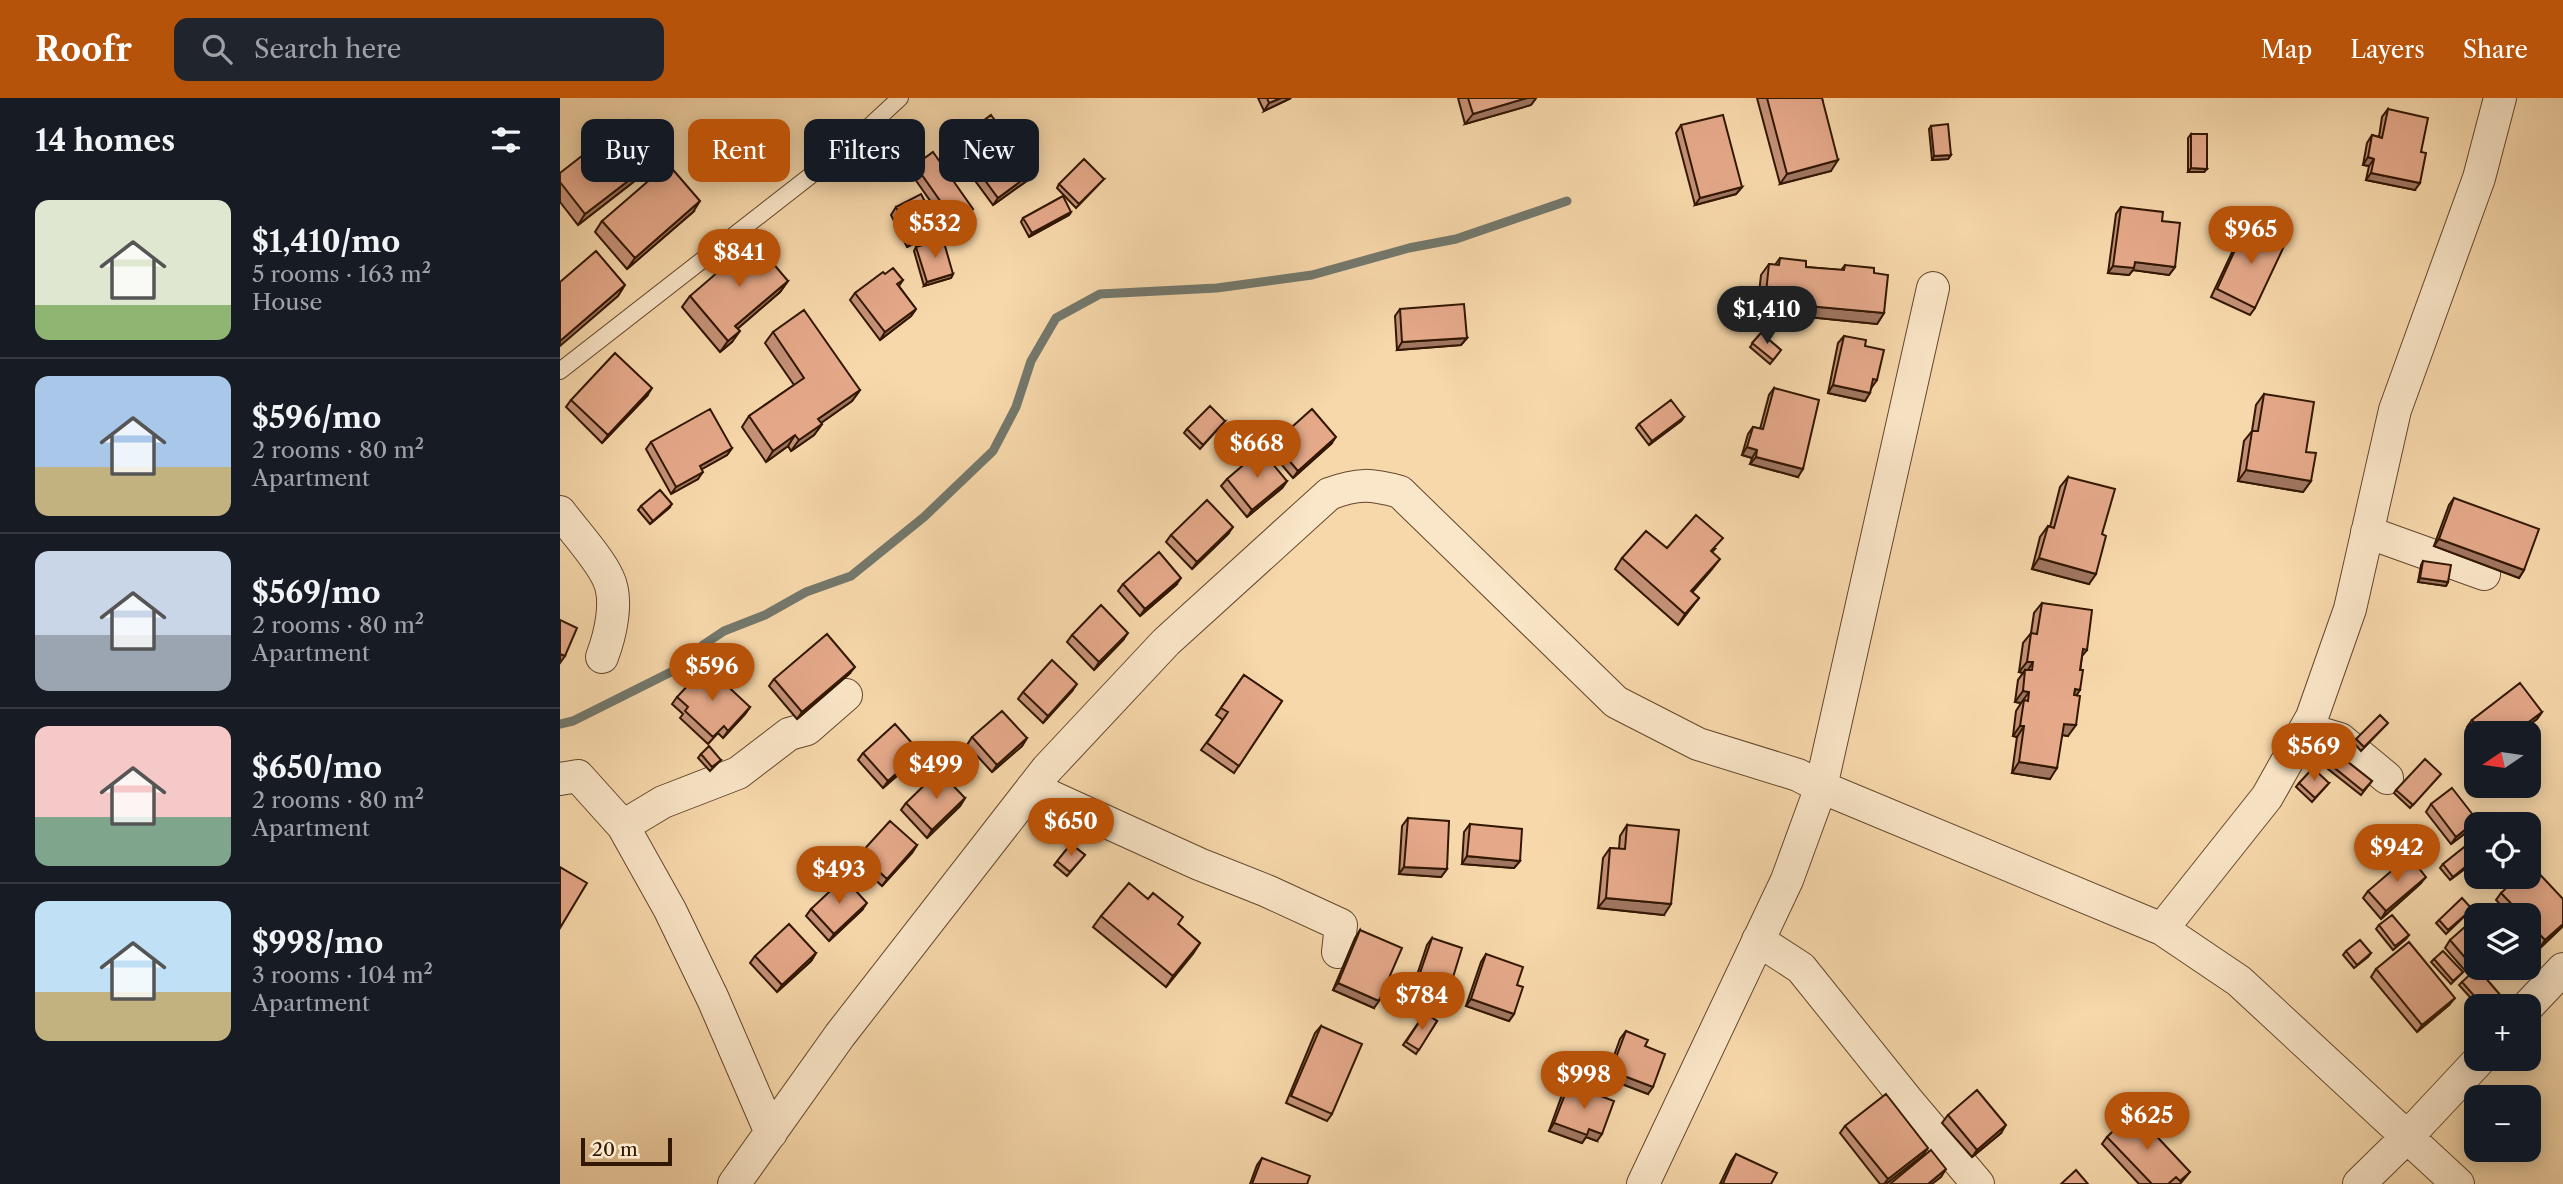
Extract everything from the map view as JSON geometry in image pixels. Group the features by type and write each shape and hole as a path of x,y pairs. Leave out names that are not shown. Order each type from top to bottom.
{"street":[{"path":"2162,929 2267,797 2312,717 2350,609 2395,410 2479,178 2500,98"},
{"path":"1643,1184 1787,880 1821,787 1933,288"},
{"path":"734,1184 840,1035 1047,769 1166,642 1329,494 1349,486 1371,485 1400,492 1616,702 1698,744 1798,775 2162,929 2239,981 2458,1184"},
{"path":"560,512 609,579 613,604 607,644 602,657"},
{"path":"2367,531 2484,574"},
{"path":"623,826 663,802 738,773 789,734 807,729 846,695"},
{"path":"2306,729 2340,739 2387,778"},
{"path":"560,779 578,776 623,826 670,910 713,999 771,1133"},
{"path":"1032,788 1341,925 1338,952"},
{"path":"1758,940 1801,968 1907,1100 1979,1184"},
{"path":"2540,994 2563,969"},
{"path":"2359,1184 2469,1071"}],"lane":[{"path":"560,371 846,148 900,98"}],"building":[{"path":"1267,98 1281,98 1269,103"},
{"path":"1468,98 1527,98 1473,114"},
{"path":"1767,98 1822,98 1838,160 1787,174"},
{"path":"2388,109 2428,118 2421,152 2426,153 2420,183 2371,173 2374,159 2368,157 2372,135 2382,138"},
{"path":"1723,115 1742,187 1700,198 1681,125"},
{"path":"1948,124 1951,155 1934,156 1931,126"},
{"path":"2191,134 2207,134 2207,169 2191,168"},
{"path":"933,152 939,161 939,182 954,182 973,209 955,222 925,179 925,158"},
{"path":"581,157 581,182 627,182 585,214 560,182 560,173"},
{"path":"1084,159 1104,179 1079,204 1059,184"},
{"path":"674,171 700,201 635,258 602,221 647,182 674,182"},
{"path":"986,182 1020,182 998,198"},
{"path":"921,194 938,227 912,240 896,207"},
{"path":"1063,196 1071,212 1032,233 1023,218"},
{"path":"2121,207 2163,212 2162,221 2180,223 2175,267 2135,262 2134,268 2113,266"},
{"path":"2247,224 2286,242 2255,308 2217,289"},
{"path":"943,239 953,274 927,282 916,247"},
{"path":"754,241 788,281 735,326 740,331 728,341 690,296"},
{"path":"596,251 625,285 560,341 560,282"},
{"path":"1780,258 1806,261 1806,267 1844,270 1845,265 1874,268 1874,273 1888,275 1884,313 1765,302 1769,264 1779,265"},
{"path":"893,268 903,280 897,284 916,309 885,332 855,293 883,272 885,274"},
{"path":"1464,304 1467,338 1402,342 1400,309"},
{"path":"804,310 860,390 818,419 822,424 799,440 795,435 773,451 749,416 804,378 773,332"},
{"path":"1761,333 1781,350 1773,360 1752,343"},
{"path":"1844,336 1866,340 1865,346 1884,350 1877,380 1873,379 1870,393 1833,385"},
{"path":"615,353 652,388 608,435 571,400"},
{"path":"1774,388 1819,400 1803,469 1756,457 1757,450 1747,447 1753,427 1763,429"},
{"path":"2264,394 2314,402 2306,452 2316,453 2311,481 2246,470 2252,431 2258,431"},
{"path":"1671,400 1684,417 1652,441 1639,424"},
{"path":"1210,406 1225,421 1203,445 1187,429"},
{"path":"710,409 732,448 700,466 703,472 676,487 651,442"},
{"path":"1312,409 1336,437 1298,471 1274,443"},
{"path":"1261,450 1287,481 1252,510 1227,479"},
{"path":"2068,477 2115,489 2102,534 2106,536 2096,574 2039,558 2048,526 2054,528"},
{"path":"660,490 672,504 653,521 641,506"},
{"path":"2454,498 2539,529 2524,570 2439,539"},
{"path":"1207,500 1233,527 1197,562 1171,535"},
{"path":"1696,515 1723,538 1711,551 1720,559 1691,591 1699,598 1685,614 1622,558 1646,531 1667,548"},
{"path":"1159,552 1181,578 1145,609 1123,584"},
{"path":"2423,561 2451,565 2448,582 2420,578"},
{"path":"2042,603 2092,610 2087,650 2083,649 2080,690 2075,689 2074,695 2080,696 2076,725 2064,724 2057,768 2019,762 2024,726 2020,726 2024,700 2028,701 2029,692 2023,691 2025,670 2032,670 2033,662 2027,662 2031,633 2037,634"},
{"path":"1101,605 1128,633 1099,662 1072,635"},
{"path":"560,620 577,628 565,656 560,654"},
{"path":"827,634 855,667 802,712 774,679"},
{"path":"1052,660 1077,684 1048,716 1023,692"},
{"path":"706,666 750,707 728,731 724,726 713,737 685,711 688,707 677,697"},
{"path":"1244,675 1282,701 1239,766 1207,743 1228,712 1221,708"},
{"path":"2520,683 2542,712 2530,721 2472,720"},
{"path":"1002,711 1027,738 997,765 972,737"},
{"path":"2380,715 2388,723 2364,747 2356,739"},
{"path":"895,724 920,752 888,781 863,753"},
{"path":"709,746 721,760 712,767 701,754"},
{"path":"2339,755 2372,781 2363,791 2331,765"},
{"path":"2425,759 2441,774 2413,805 2396,790"},
{"path":"2313,768 2329,783 2315,798 2299,783"},
{"path":"939,771 965,798 932,830 906,803"},
{"path":"2452,788 2471,812 2464,812 2464,831 2456,837 2431,804"},
{"path":"1408,818 1449,821 1447,869 1404,867"},
{"path":"890,821 917,845 887,879 860,854"},
{"path":"1470,824 1522,829 1520,861 1467,856"},
{"path":"1627,825 1679,830 1671,904 1606,898 1610,848 1625,849"},
{"path":"1071,844 1085,855 1070,872 1057,861"},
{"path":"2464,847 2464,868 2453,877 2443,864"},
{"path":"2409,856 2426,877 2386,911 2368,891"},
{"path":"560,867 587,883 560,928"},
{"path":"2541,876 2563,899 2563,924 2545,940 2541,936 2541,903 2511,903 2501,893 2505,889 2541,889"},
{"path":"844,878 867,903 834,934 811,909"},
{"path":"1129,883 1148,899 1153,893 1183,917 1178,924 1200,943 1173,976 1101,916"},
{"path":"2462,898 2467,903 2464,903 2464,916 2448,930 2439,920"},
{"path":"2392,915 2409,935 2395,946 2379,925"},
{"path":"789,924 816,953 782,985 755,956"},
{"path":"2464,928 2464,956 2450,940"},
{"path":"1360,930 1402,948 1379,1001 1338,983"},
{"path":"1432,938 1462,948 1450,987 1419,976"},
{"path":"2360,940 2371,953 2357,965 2346,951"},
{"path":"2409,942 2455,998 2422,1025 2376,969"},
{"path":"2443,951 2463,972 2453,981 2434,959"},
{"path":"1486,954 1523,967 1517,985 1523,987 1514,1014 1471,999"},
{"path":"2487,980 2499,994 2472,994 2462,982"},
{"path":"1425,1013 1437,1021 1419,1050 1406,1042"},
{"path":"1321,1026 1362,1044 1332,1114 1291,1096"},
{"path":"1626,1031 1648,1040 1645,1046 1665,1054 1653,1087 1611,1071"},
{"path":"1569,1084 1614,1101 1602,1134 1589,1129 1587,1135 1554,1123"},
{"path":"1977,1090 2006,1125 1977,1150 1948,1115"},
{"path":"1886,1094 1928,1148 1888,1179 1845,1126"},
{"path":"2133,1111 2190,1172 2180,1181 2176,1177 2168,1184 2152,1184 2107,1137"},
{"path":"1931,1150 1946,1169 1928,1184 1890,1184"},
{"path":"1736,1154 1777,1173 1771,1184 1723,1183"},
{"path":"1262,1158 1310,1176 1307,1184 1252,1184"},
{"path":"2076,1170 2088,1184 2061,1184"}],"waterway":[{"path":"560,724 573,721 685,665 703,645 724,631 765,615 806,592 851,576 924,517 993,451 1016,407 1031,361 1056,318 1100,294 1217,288 1312,275 1409,248 1456,239 1567,201"}]}
